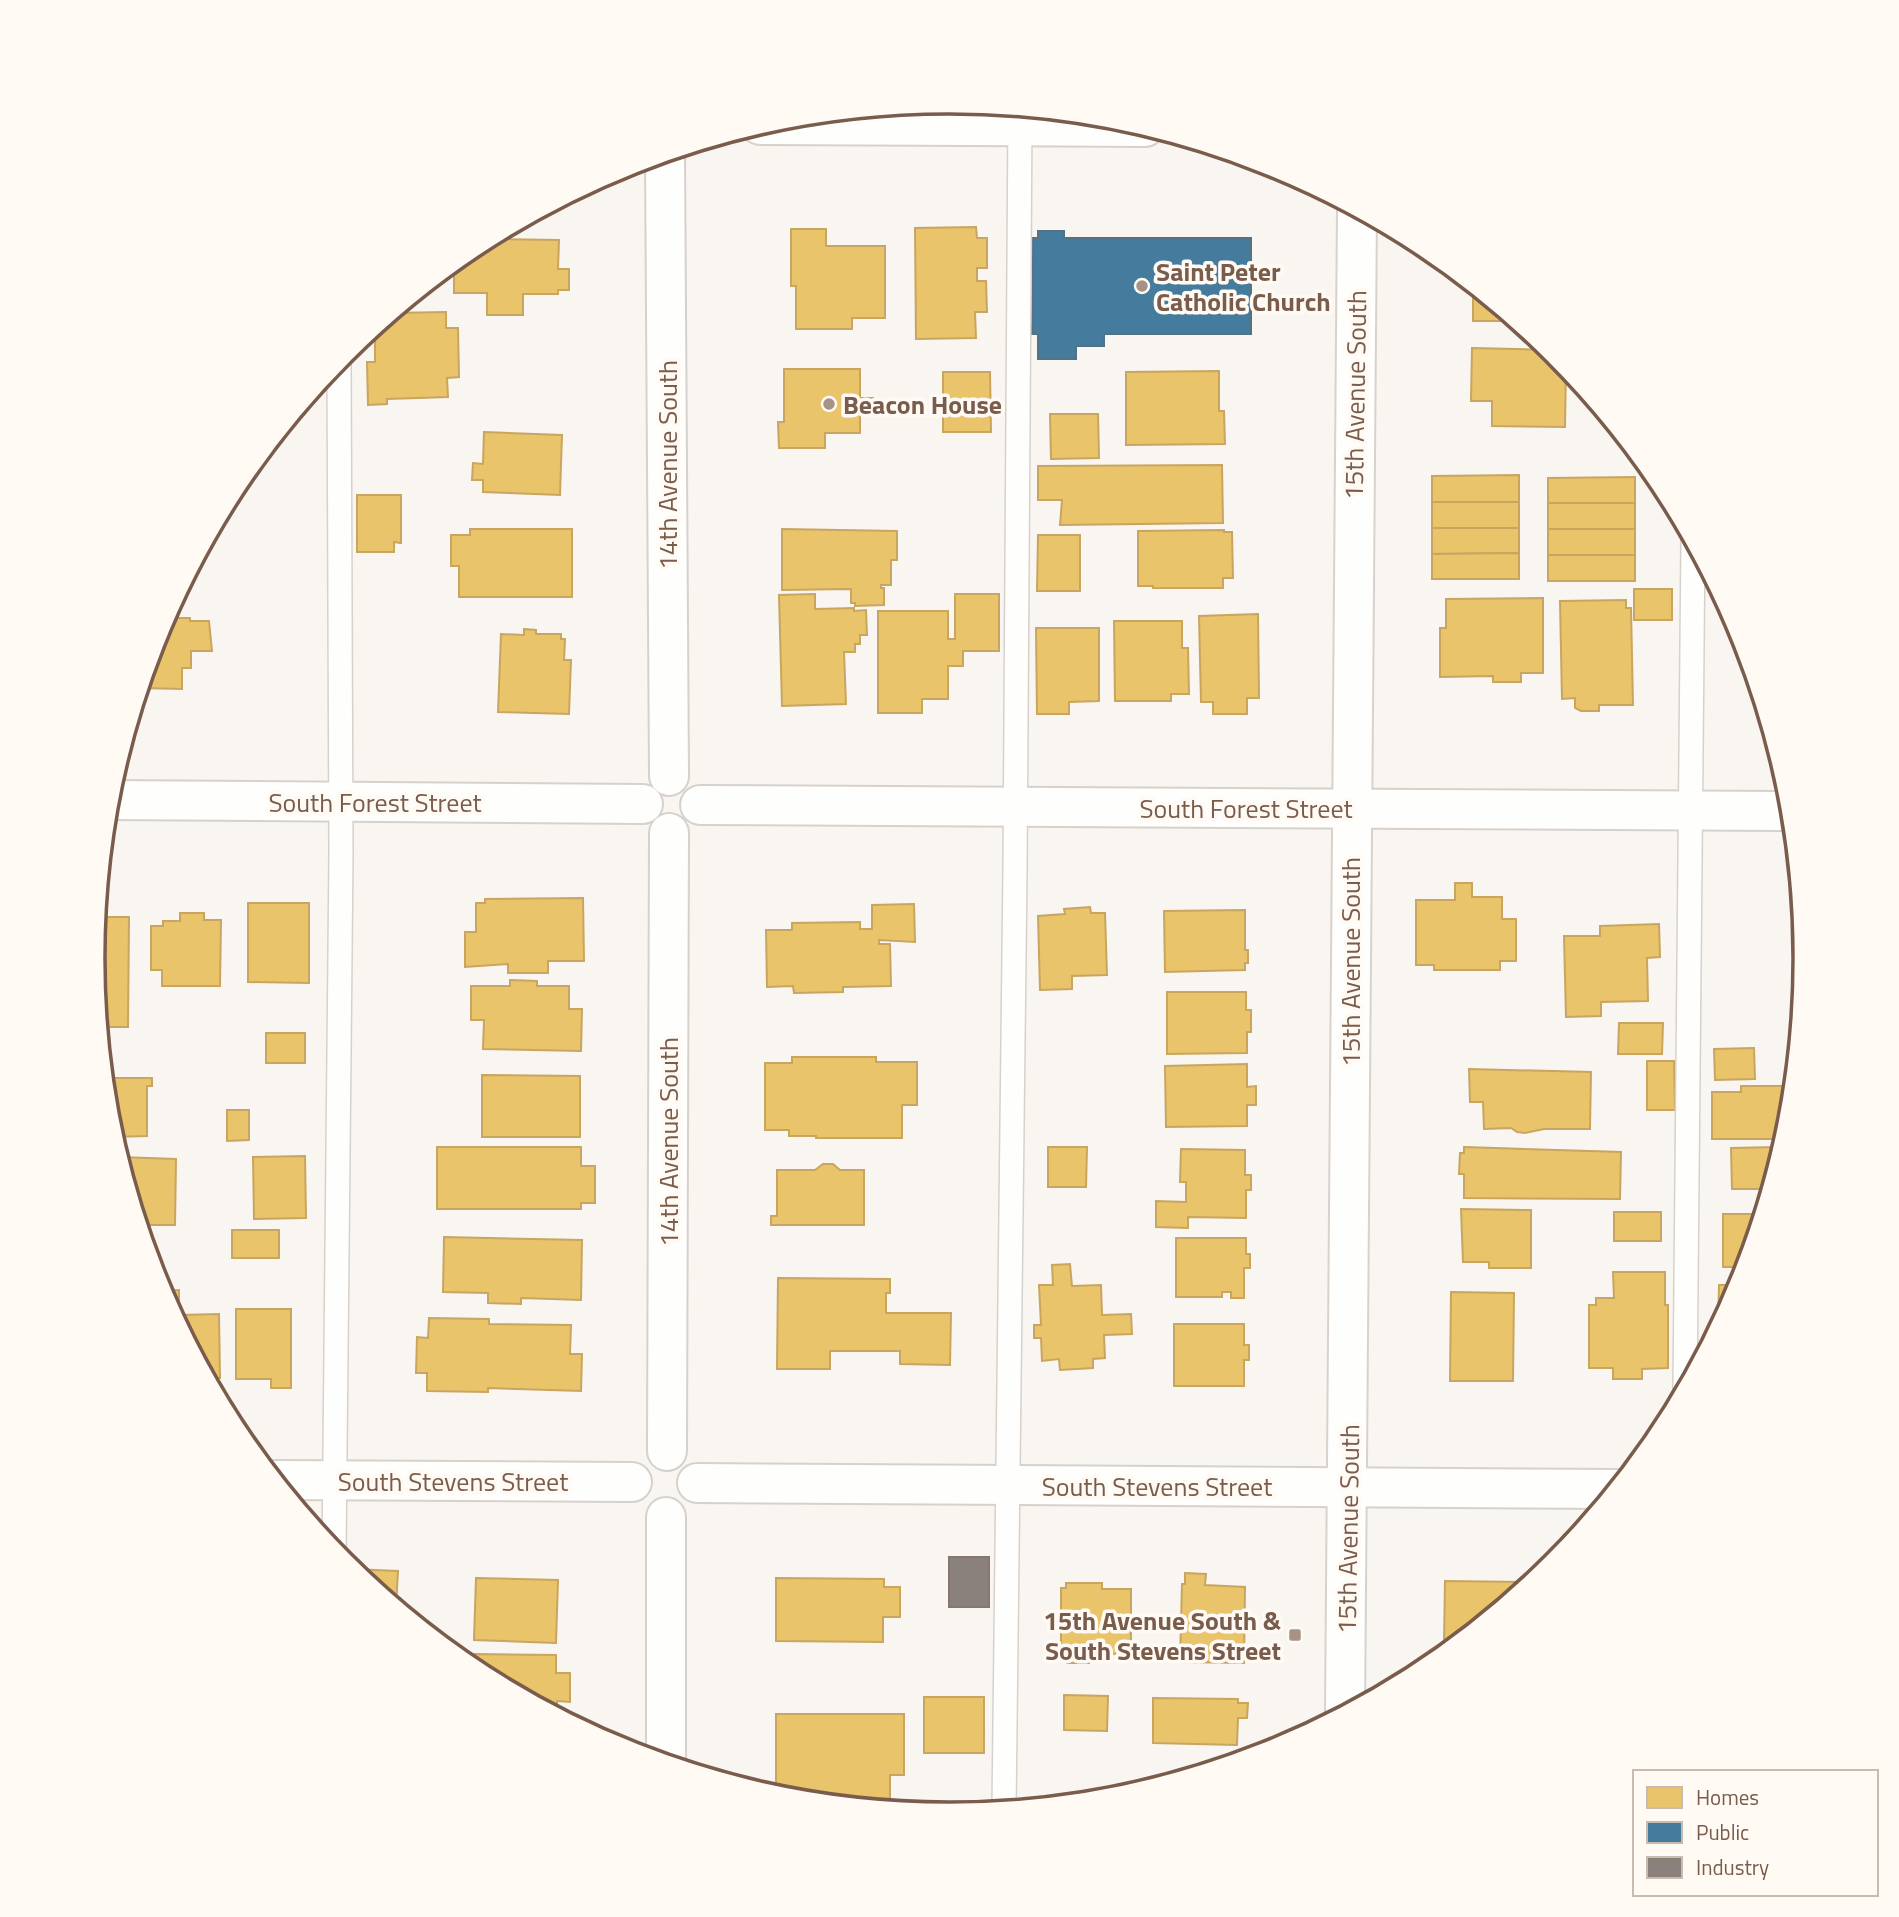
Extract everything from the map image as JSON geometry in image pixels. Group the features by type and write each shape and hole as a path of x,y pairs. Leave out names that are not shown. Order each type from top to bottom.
{"street":[{"path":"826,123 1020,118 1054,120"},
{"name":"14th Avenue South","path":"665,164 668,776"},
{"name":"15th Avenue South","path":"1345,1704 1349,1488 1351,808 1357,219"},
{"path":"668,776 687,780 694,787 700,805 698,814 687,829 668,833 650,824 644,814 643,804 650,784 668,776"},
{"name":"South Forest Street","path":"120,800 643,804"},
{"name":"South Forest Street","path":"700,805 1781,811"},
{"name":"14th Avenue South","path":"667,1451 668,833"},
{"path":"667,1451 684,1458 691,1466 697,1483 694,1498 687,1507 679,1514 666,1517 648,1513 640,1506 634,1497 632,1482 636,1467 643,1459 667,1451"},
{"name":"South Stevens Street","path":"286,1480 632,1482"},
{"name":"South Stevens Street","path":"697,1483 1606,1489"},
{"path":"666,1517 666,1754"}],"lane":[{"path":"1004,1801 1020,118"},
{"path":"334,1536 341,801 339,375"},
{"path":"1685,1373 1693,558"}],"building: Homes":[{"path":"976,227 977,238 987,238 987,268 977,268 977,281 986,281 987,312 975,312 976,338 916,339 915,228"},
{"path":"791,229 826,229 826,246 885,246 885,318 852,318 852,329 796,329 796,286 791,286"},
{"path":"507,239 559,240 558,269 569,269 569,290 558,290 558,294 523,294 523,315 487,315 487,293 454,293 454,275"},
{"path":"1473,296 1502,321 1473,321"},
{"path":"446,312 446,328 458,328 459,377 447,378 448,397 387,399 387,404 368,405 367,362 375,362 375,340 407,313"},
{"path":"1472,348 1534,350 1566,382 1565,427 1492,426 1492,401 1471,401"},
{"name":"Beacon House","path":"784,369 860,369 860,398 873,398 873,411 860,411 860,433 825,433 825,448 779,448 778,422 784,422"},
{"path":"1219,371 1219,411 1224,411 1225,444 1126,445 1126,372"},
{"path":"943,372 990,372 991,432 943,432"},
{"path":"1050,414 1098,414 1099,458 1051,459"},
{"path":"484,432 562,435 560,495 483,492 483,480 472,480 473,463 483,464"},
{"path":"1222,465 1223,523 1060,525 1062,500 1038,500 1038,466"},
{"path":"1519,475 1519,502 1432,502 1432,476"},
{"path":"1635,477 1635,503 1548,503 1548,478"},
{"path":"357,495 401,495 401,543 394,542 394,552 357,552"},
{"path":"1432,502 1519,502 1519,528 1432,528"},
{"path":"1548,503 1635,503 1635,529 1548,529"},
{"path":"1432,528 1519,528 1519,553 1432,554"},
{"path":"470,529 572,529 572,597 459,597 459,566 451,566 451,535 470,535"},
{"path":"782,529 897,531 897,560 891,560 891,585 881,585 881,588 884,588 884,605 855,606 855,603 851,603 851,589 782,590"},
{"path":"1548,529 1635,529 1635,555 1548,555"},
{"path":"1138,531 1232,532 1233,578 1223,578 1223,588 1138,586"},
{"path":"1038,535 1080,535 1080,591 1037,591"},
{"path":"1519,553 1519,579 1432,579 1432,554"},
{"path":"1548,555 1635,555 1635,581 1548,581"},
{"path":"1634,589 1672,589 1672,620 1634,620"},
{"path":"815,594 815,609 866,610 867,635 860,635 860,644 855,644 855,652 844,652 846,704 782,706 779,595"},
{"path":"955,594 999,594 999,651 963,651 963,666 948,666 948,699 922,699 922,713 878,713 878,611 948,611 948,639 955,639"},
{"path":"1543,598 1543,673 1521,673 1521,682 1493,682 1493,676 1440,677 1440,628 1446,628 1446,599"},
{"path":"1626,600 1626,608 1631,608 1633,705 1599,705 1599,711 1581,711 1575,708 1575,698 1562,699 1560,601"},
{"path":"1258,614 1259,698 1247,698 1247,714 1213,714 1213,702 1201,702 1199,616"},
{"path":"177,618 209,621 212,651 191,651 191,668 182,668 182,689 150,688"},
{"path":"1114,621 1182,621 1182,648 1188,648 1189,694 1171,694 1171,701 1115,701"},
{"path":"1036,628 1099,628 1099,701 1069,702 1069,714 1037,714"},
{"path":"524,629 536,630 536,634 561,634 561,639 565,639 564,660 571,660 569,714 498,712 501,634 524,635"},
{"path":"1455,883 1472,883 1472,897 1502,897 1502,919 1516,919 1516,961 1500,961 1500,970 1434,970 1434,965 1416,965 1416,900 1455,900"},
{"path":"583,898 584,961 548,961 548,973 508,973 508,964 465,967 465,932 476,932 476,903 485,903 485,899"},
{"path":"248,903 309,903 309,983 248,982"},
{"path":"914,904 915,942 879,940 879,944 890,944 891,986 843,987 843,992 794,993 793,986 767,987 766,930 792,930 792,923 860,922 860,929 872,929 872,905"},
{"path":"1090,907 1091,913 1105,913 1107,975 1072,976 1072,989 1040,990 1038,916 1065,914 1064,909"},
{"path":"1245,910 1245,950 1248,950 1248,963 1245,963 1245,970 1165,972 1164,911"},
{"path":"180,913 204,913 204,920 221,920 220,986 162,986 162,970 151,970 151,926 163,926 163,921 180,921"},
{"path":"106,917 129,917 128,1027 108,1027 105,958"},
{"path":"1659,924 1660,957 1647,958 1648,1001 1601,1002 1601,1016 1566,1017 1564,936 1600,936 1600,926"},
{"path":"510,980 537,981 537,986 569,986 569,1009 582,1009 581,1051 483,1049 484,1020 471,1020 471,986 510,986"},
{"path":"1167,992 1246,992 1246,1010 1251,1010 1247,1053 1167,1054"},
{"path":"1619,1023 1663,1023 1662,1054 1618,1054"},
{"path":"266,1033 305,1033 305,1063 266,1063"},
{"path":"1754,1048 1755,1079 1715,1080 1714,1049"},
{"path":"792,1057 876,1057 876,1062 917,1062 917,1105 902,1105 902,1138 816,1138 789,1136 789,1130 765,1130 765,1063 792,1063"},
{"path":"1647,1061 1674,1061 1675,1110 1647,1110"},
{"path":"1247,1064 1247,1087 1256,1086 1256,1105 1247,1105 1247,1126 1166,1127 1165,1066"},
{"path":"1469,1069 1591,1072 1590,1129 1544,1129 1525,1133 1511,1128 1484,1129 1483,1102 1470,1102"},
{"path":"482,1075 580,1076 580,1137 482,1137"},
{"path":"114,1078 152,1078 152,1086 147,1086 147,1136 124,1137"},
{"path":"1741,1086 1784,1086 1774,1139 1712,1139 1712,1092 1741,1092"},
{"path":"227,1110 249,1110 249,1140 227,1141"},
{"path":"437,1147 581,1147 581,1166 595,1166 595,1203 581,1203 581,1209 437,1209"},
{"path":"1048,1147 1087,1147 1086,1187 1048,1187"},
{"path":"1464,1147 1621,1152 1620,1199 1464,1198 1464,1174 1459,1174 1460,1153 1464,1153"},
{"path":"1772,1147 1761,1189 1732,1189 1731,1148"},
{"path":"1181,1149 1245,1150 1245,1175 1251,1175 1251,1190 1246,1190 1246,1218 1188,1217 1188,1228 1156,1227 1156,1201 1186,1202 1186,1182 1180,1182"},
{"path":"305,1156 306,1218 254,1219 253,1157"},
{"path":"129,1157 176,1159 175,1225 148,1225"},
{"path":"823,1164 833,1164 840,1170 864,1170 864,1225 771,1225 771,1216 777,1216 777,1170 815,1170"},
{"path":"1461,1209 1531,1210 1531,1268 1489,1268 1489,1262 1463,1262"},
{"path":"1614,1212 1661,1212 1661,1241 1614,1241"},
{"path":"1723,1214 1754,1214 1735,1267 1723,1267"},
{"path":"232,1230 279,1230 279,1258 232,1258"},
{"path":"444,1237 582,1240 581,1300 521,1298 521,1304 488,1303 488,1293 443,1292"},
{"path":"1176,1238 1246,1238 1246,1254 1250,1254 1250,1268 1244,1268 1244,1298 1231,1298 1231,1292 1222,1292 1222,1297 1176,1297"},
{"path":"1070,1264 1072,1286 1101,1285 1102,1315 1131,1314 1132,1334 1104,1335 1105,1358 1093,1359 1093,1368 1060,1370 1059,1359 1042,1361 1041,1338 1034,1338 1034,1325 1041,1325 1039,1285 1053,1285 1052,1265"},
{"path":"1613,1272 1665,1272 1668,1368 1642,1369 1642,1379 1613,1379 1613,1368 1589,1368 1589,1305 1596,1305 1596,1298 1614,1298"},
{"path":"778,1278 890,1279 890,1293 886,1293 886,1313 951,1313 950,1365 900,1364 900,1351 830,1351 830,1369 777,1369"},
{"path":"1719,1285 1729,1285 1718,1307"},
{"path":"173,1290 179,1290 179,1304"},
{"path":"1451,1292 1514,1293 1513,1381 1450,1381"},
{"path":"236,1309 291,1309 291,1388 271,1388 271,1379 236,1379"},
{"path":"219,1314 220,1378 216,1378 184,1315"},
{"path":"429,1318 489,1319 489,1324 571,1325 570,1354 582,1354 581,1391 488,1388 488,1392 427,1391 427,1373 416,1373 417,1337 428,1338"},
{"path":"1174,1324 1244,1324 1244,1345 1249,1345 1249,1360 1244,1360 1244,1386 1174,1386"},
{"path":"367,1570 398,1571 397,1596"},
{"path":"1185,1573 1206,1574 1205,1585 1245,1587 1244,1663 1180,1662 1182,1584 1185,1584"},
{"path":"476,1578 558,1580 556,1643 474,1640"},
{"path":"776,1578 884,1579 884,1587 900,1587 900,1617 883,1617 883,1642 776,1641"},
{"path":"1445,1581 1518,1582 1464,1628 1444,1643"},
{"path":"1066,1583 1102,1583 1102,1589 1131,1589 1131,1654 1089,1654 1089,1663 1067,1663 1067,1654 1061,1654 1061,1588 1066,1588"},
{"path":"475,1654 556,1655 556,1673 570,1673 570,1702 557,1701 557,1706 475,1657"},
{"path":"1064,1695 1108,1696 1107,1731 1064,1730"},
{"path":"924,1697 984,1697 984,1753 924,1753"},
{"path":"1153,1698 1238,1699 1238,1703 1248,1703 1247,1718 1238,1718 1237,1745 1153,1743"},
{"path":"776,1714 904,1714 904,1775 890,1775 890,1799 839,1796 776,1785"}],"building: Public":[{"name":"Saint Peter Catholic Church","path":"1038,231 1064,231 1064,238 1251,238 1251,334 1104,334 1104,346 1076,346 1076,359 1038,359 1038,334 1032,334 1033,238 1038,238"}],"building: Industry":[{"path":"949,1557 989,1557 989,1607 949,1607"}],"place":[{"name":"Saint Peter Catholic Church","path":"1142,286"},
{"name":"Beacon House","path":"829,404"},
{"name":"15th Avenue South & South Stevens Street","path":"1295,1635"}]}
